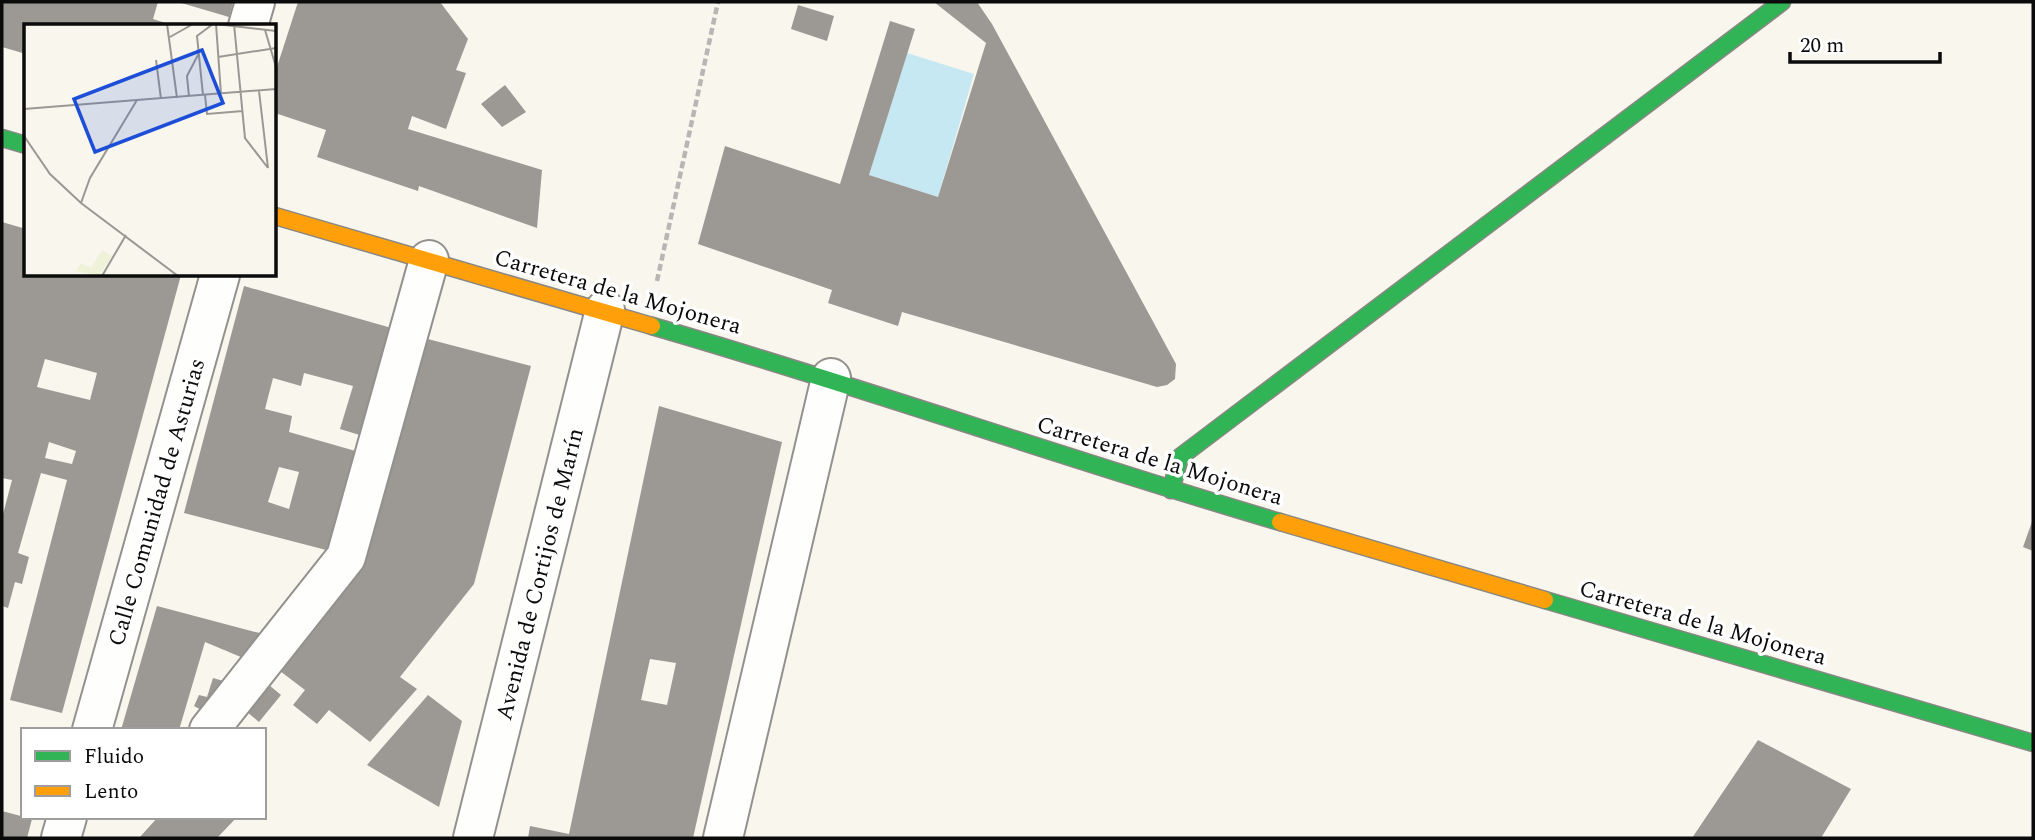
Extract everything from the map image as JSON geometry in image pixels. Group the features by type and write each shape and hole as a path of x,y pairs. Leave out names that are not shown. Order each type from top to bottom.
{"street":[{"path":"249,24 255,2"},
{"path":"1171,490 1181,457 1782,2"},
{"path":"2,138 24,144"},
{"name":"Carretera de la Mojonera","path":"276,216 831,378 1171,490 2033,743"},
{"path":"211,728 346,557 429,260"},
{"name":"Calle Comunidad de Asturias","path":"93,728 220,276"},
{"name":"Avenida de Cortijos de Marín","path":"473,838 605,310"},
{"path":"723,838 831,378"}],"path":[{"path":"648,323 718,2"}],"water":[{"path":"907,53 974,74 938,197 869,175"}],"building":[{"path":"2,2 158,2 153,19 169,24 24,24 24,53 2,47"},
{"path":"178,2 233,2 229,17"},
{"path":"298,2 440,2 468,39 456,70 466,73 446,129 412,116 408,129 542,170 537,228 419,186 418,191 317,157 326,130 276,113 276,70"},
{"path":"934,2 977,2 992,24 1176,364 1175,379 1167,385 1157,387 902,312 898,326 828,303 832,290 698,244 725,146 840,184 890,21 915,29 869,175 938,197 986,43"},
{"path":"798,5 834,16 827,41 791,29"},
{"path":"505,85 526,112 502,127 481,104"},
{"path":"2,222 24,228 24,276 181,276 62,713 10,700 67,480 41,473 18,553 29,557 22,584 15,582 8,608 2,606 2,518 12,480 2,478","holes":["45,359 97,373 90,400 37,387","49,442 76,451 72,464 45,458"]},
{"path":"244,286 395,329 363,436 340,429 353,386 304,373 301,386 273,378 265,409 292,416 289,432 359,452 330,551 184,513","holes":["279,467 299,472 289,509 268,502"]},
{"path":"424,338 531,366 474,584 400,677 417,689 370,742 329,710 317,724 293,705 305,690 280,671 363,565"},
{"path":"659,406 782,442 693,838 528,838 530,826 569,834","holes":["650,659 676,663 667,705 641,700"]},
{"path":"2033,519 2033,551 2023,547"},
{"path":"157,606 263,634 248,660 205,642 180,728 122,728"},
{"path":"213,678 234,684 213,716 194,706 199,695 207,697"},
{"path":"269,685 281,695 259,722 247,712"},
{"path":"428,695 462,721 439,807 367,765"},
{"path":"1758,740 1851,789 1821,838 1692,838"},
{"path":"2,811 21,816 21,819 32,819 27,838 2,838"},
{"path":"156,819 235,819 217,838 139,838"}],"traffic: fast":[{"path":"1171,490 1180,457 1782,2"},
{"path":"2,138 24,144"},
{"path":"652,326 1280,522"},
{"path":"1545,600 2033,743"}],"traffic: slow":[{"path":"276,216 652,326"},
{"path":"1280,522 1545,600"}]}
